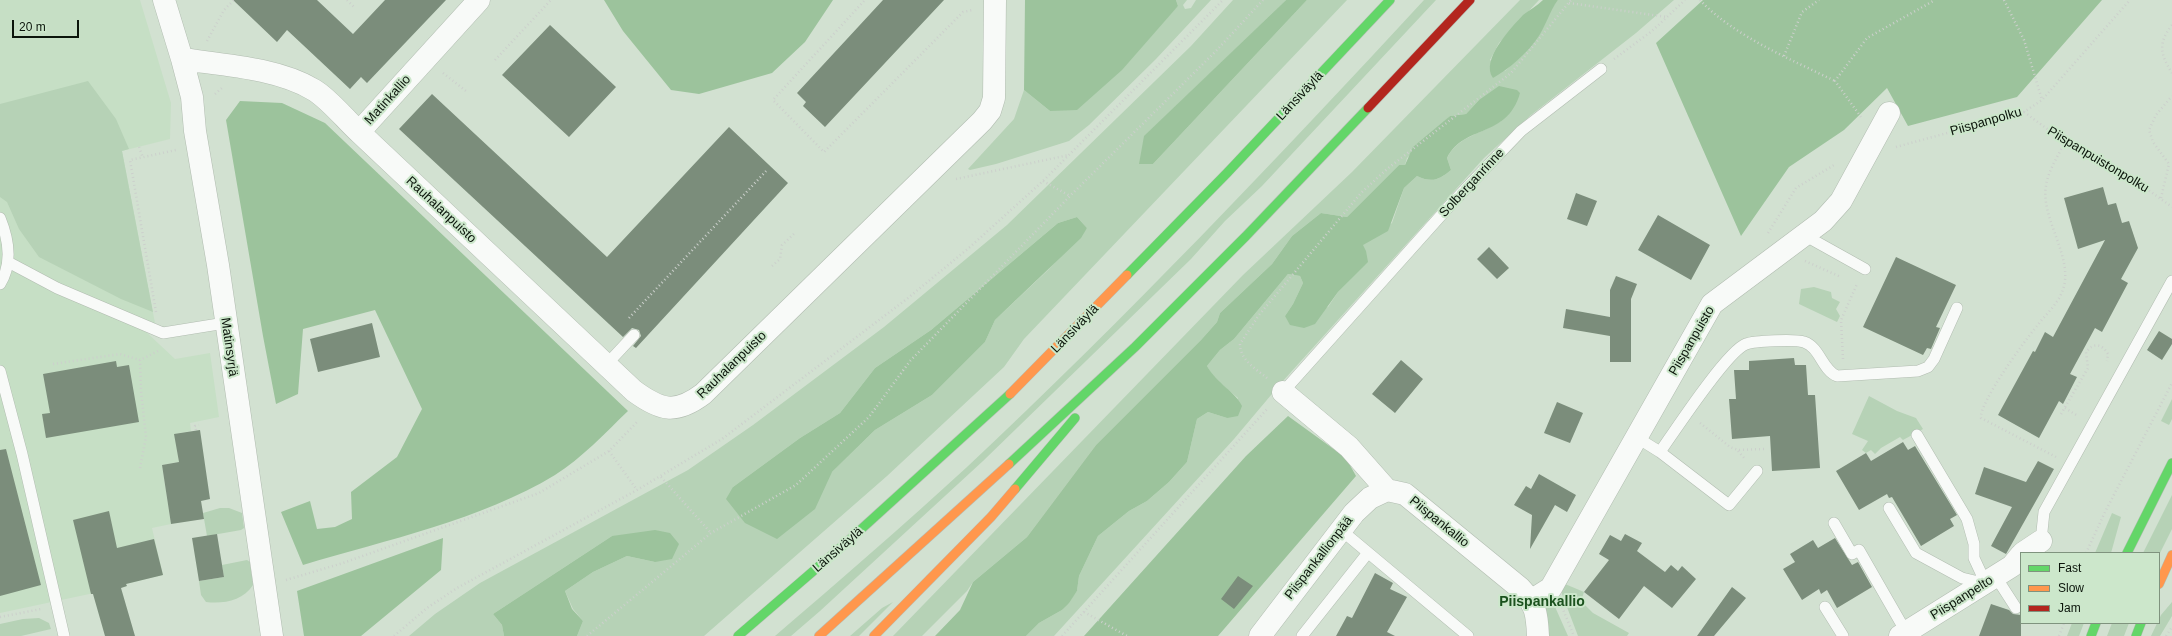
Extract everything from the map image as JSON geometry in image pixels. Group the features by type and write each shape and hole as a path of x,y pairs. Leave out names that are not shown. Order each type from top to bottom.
{"main road":[{"name":"Länsiväylä","path":"738,636 847,542 1027,378 1227,174 1390,0"},
{"path":"819,636 841,618 1136,347 1246,236 1470,0"},
{"path":"1450,22 1474,0"},
{"path":"874,636 991,517 1136,347"},
{"path":"2128,552 2172,463"},
{"path":"2160,582 2172,555"},
{"path":"2091,636 2096,624"},
{"path":"2136,636 2141,624"}],"street":[{"path":"164,0 182,59"},
{"name":"Matinkallio","path":"182,59 230,66 286,77 314,90 359,132 479,0"},
{"name":"Rauhalanpuisto","path":"359,132 634,391 658,406 666,409 680,408 703,394 982,121 990,111 994,98 995,2"},
{"name":"Matinsyrjä","path":"182,59 192,97 195,131 218,265 225,323 272,636"},
{"name":"Piispanpuisto","path":"1532,600 1551,588 1712,304 1823,221 1841,201 1871,149 1889,113"},
{"path":"1283,392 1349,447 1387,490"},
{"name":"Piispankallionpää","path":"1260,636 1354,513 1370,498 1387,490"},
{"name":"Piispankallio","path":"1387,490 1405,494 1520,588 1532,600"},
{"path":"2024,552 2041,541"},
{"name":"Piispanpelto","path":"1903,634 1991,581 2012,566 2020,557"},
{"path":"1532,600 1537,613 1538,636"}],"lane":[{"name":"Solberganrinne","path":"1283,392 1453,202 1520,130 1601,69"},
{"path":"0,218 4,226 10,263 0,284"},
{"path":"1804,235 1865,269"},
{"path":"10,263 57,288 163,333 225,323"},
{"path":"2041,541 2044,512 2172,281"},
{"path":"1660,452 1721,366 1745,344 1784,341 1804,342 1819,354 1831,374 1837,376 1918,371 1928,367 1934,359 1957,308"},
{"path":"606,365 634,334"},
{"path":"0,371 64,636"},
{"path":"1917,435 1967,519 1974,544 1974,558 1991,581 2016,608"},
{"path":"1636,437 1660,452 1729,505 1757,471"},
{"path":"1889,508 1916,553 1962,578 1991,581"},
{"path":"1834,524 1852,554 1860,550 1903,634"},
{"path":"1341,530 1367,554 1468,636"},
{"path":"1302,636 1367,554"},
{"path":"1825,607 1843,636"}],"path":[{"path":"206,41 224,10 234,0"},
{"path":"347,0 354,7"},
{"path":"495,60 551,0"},
{"path":"394,636 427,608 457,588 661,477 722,439 908,298 970,247 1043,182 1222,0"},
{"path":"587,636 711,533 796,485 869,417 910,361 1070,196 1216,51 1263,0"},
{"path":"1601,69 1667,17 1685,0"},
{"path":"1700,0 1714,15 1784,56 1835,81 1860,115 1871,149"},
{"path":"1784,56 1802,12 1819,0"},
{"path":"1835,81 1867,38 1935,0"},
{"path":"2004,0 2008,5 2024,40 2042,100"},
{"path":"2008,5 2010,0"},
{"name":"Piispanpolku","path":"1871,149 2024,112 2042,100 2130,0"},
{"path":"864,1 773,100 824,152 963,12 995,2"},
{"path":"1062,636 1283,392 1246,361 1240,349 1240,344 1259,315 1361,193 1387,169 1511,73 1570,1 1667,17"},
{"path":"2172,25 2167,31 2161,48 2164,61 2172,73"},
{"path":"447,77 466,91"},
{"path":"2161,198 2169,164 2153,142 2149,130 2156,115 2172,96"},
{"name":"Piispanpuistonpolku","path":"2024,112 2065,142 2133,179 2172,207"},
{"path":"2054,457 1981,418 1980,413 1988,395 2036,327 2060,298 2064,289 2066,272 2048,209 2045,187 2065,142"},
{"path":"139,147 143,158"},
{"path":"163,333 157,320 130,160 183,149"},
{"path":"950,180 1069,154"},
{"path":"627,320 768,168"},
{"path":"1043,182 1070,196"},
{"path":"772,266 780,259 782,245 795,233"},
{"path":"1843,366 1840,320 1857,284"},
{"path":"2062,414 2088,368 2086,352 2090,347 2096,345 2105,349 2108,354 2103,367"},
{"path":"53,364 120,354 140,360 165,348"},
{"path":"140,360 141,391 146,437 140,468"},
{"path":"2086,552 2102,518 2172,383"},
{"path":"2065,408 2078,415"},
{"path":"1688,413 1730,447 1738,450 1764,449"},
{"path":"296,577 343,563 539,493 609,451 638,420"},
{"path":"196,430 195,426 199,425"},
{"path":"1738,450 1744,458"},
{"path":"609,451 637,490"},
{"path":"661,477 711,533"},
{"path":"0,617 57,605"},
{"path":"1084,612 1127,636"},
{"path":"2059,636 2064,624"},
{"path":"2166,636 2172,627"}],"shaded area":[{"path":"0,0 140,0 171,103 170,139 122,151 155,323 143,329 175,359 210,353 219,417 190,423 191,431 175,434 179,462 162,465 171,524 152,528 163,575 126,584 127,586 0,613"},
{"path":"604,0 833,0 805,42 772,73 699,94 671,90 623,31"},
{"path":"1025,0 1176,0 1178,6 1122,70 1077,110 1050,111 1024,90"},
{"path":"1176,0 1187,0 1183,5 1185,9 1191,8 1196,0 1211,0 1156,59 1089,125 1069,141 996,164 970,170 968,169 1014,119 1024,90 1050,111 1178,6"},
{"path":"1233,0 1286,0 1145,136 1153,164 1307,0 1347,0 1024,339 1004,367 887,476 704,636 577,636 583,621 573,609 565,591 593,572 627,556 655,562 612,536 493,614 502,625 504,636 409,636 435,614 480,583 688,470 753,425 884,327 1007,225 1191,46","holes":["1077,217 1087,228 1048,270 995,320 985,342 932,395 875,430 832,472 733,487 800,438 840,413 875,368 931,330 1058,223"]},
{"path":"1286,0 1307,0 1153,164 1139,164 1144,136"},
{"path":"1424,0 1436,0 1262,186 1225,221 1191,259 983,461 820,611 791,636 775,636 943,489 1085,354 1200,238 1313,120"},
{"path":"1520,0 1539,0 1499,43 1490,60 1505,71 1537,39 1551,9 1558,0 1674,0 1636,33 1531,115 1484,158 1282,382 1234,439 1054,636 1026,636 1039,623 1062,610 1077,591 1079,576 1098,536 1129,511 1147,501 1169,482 1187,462 1197,419 1208,412 1227,418 1238,398 1213,377 1207,366 1220,350 1234,339 1288,274 1300,276 1303,283 1293,304 1285,316 1328,307 1338,292 1367,262 1362,245 1392,223 1404,188 1417,176 1431,180 1439,178 1447,173 1451,170 1447,158 1457,145 1501,121 1479,100 1466,114 1450,116 1407,158 1405,165 1399,165 1347,217 1321,213 1292,236 1272,264 1220,313 1217,322 1201,340 1096,445 1027,537 973,582 967,591 922,636 893,636 1243,275 1352,172"},
{"path":"1543,0 1558,0 1537,39 1517,61 1493,78 1490,71 1491,62 1499,45 1511,28 1523,15"},
{"path":"1703,0 2102,0 2017,97 1908,126 1887,88 1844,130 1789,167 1741,236 1656,43"},
{"path":"88,81 116,119 129,149 122,151 153,312 121,299 39,257 19,229 7,202 0,197 0,104"},
{"path":"1499,86 1517,90 1520,93 1514,108 1506,118 1496,125 1464,140 1454,147 1447,158 1451,170 1447,173 1439,178 1431,180 1417,176 1404,188 1388,231 1363,245 1368,262 1338,292 1315,324 1304,328 1290,325 1285,316 1293,304 1303,283 1300,276 1288,274 1234,339 1220,350 1207,366 1216,378 1239,401 1242,406 1238,416 1227,418 1208,412 1197,419 1187,462 1169,482 1147,501 1129,511 1098,536 1079,576 1077,591 1062,610 1039,623 1026,636 935,636 960,610 973,582 1027,537 1096,445 1201,340 1217,322 1220,313 1272,264 1292,236 1321,213 1347,217 1399,165 1405,165 1413,147 1450,116 1466,114 1479,100"},
{"path":"240,101 282,103 325,123 628,411 575,461 555,475 526,491 496,505 432,528 303,565 281,512 310,501 317,529 335,527 352,519 351,492 397,457 422,409 375,310 303,329 298,394 276,404 226,120"},
{"path":"1077,217 1087,228 1081,238 995,320 985,342 932,395 875,430 832,472 815,509 777,539 745,523 726,499 733,487 800,438 840,413 875,368 931,330 1058,223"},
{"path":"1814,287 1831,292 1832,298 1840,302 1836,309 1840,316 1837,322 1799,304 1801,289"},
{"path":"1869,396 1897,411 1916,418 1923,429 1903,440 1900,437 1881,448 1875,454 1871,450 1866,453 1862,450 1868,441 1852,434"},
{"path":"2172,399 2172,419 2169,425 2161,421"},
{"path":"1288,416 1346,458 1356,476 1218,636 1084,636 1246,456"},
{"path":"2172,495 2172,529 2160,553 2144,552"},
{"path":"220,508 229,508 242,513 244,528 241,530 207,536 203,513"},
{"path":"2112,513 2121,517 2111,552 2095,552"},
{"path":"655,530 670,533 679,544 672,559 655,562 627,556 593,572 565,591 572,609 583,621 577,636 504,636 502,625 493,614 612,536"},
{"path":"443,538 441,570 361,636 304,636 297,591"},
{"path":"247,560 250,562 253,585 249,590 244,595 226,602 206,602 201,595 199,581 224,577 222,565"},
{"path":"1565,584 1584,592 1581,601 1593,613 1629,633 1627,636 1578,636 1562,594"},
{"path":"1552,600 1568,636 1547,636 1545,608"},
{"path":"893,602 859,636 850,636 882,608"},
{"path":"2172,602 2172,616 2160,636 2151,636 2157,624 2160,624 2161,615"},
{"path":"39,618 49,623 51,629 21,636 0,636 0,624 23,619"},
{"path":"2072,624 2084,624 2079,636 2067,636"},
{"path":"2112,624 2129,624 2124,636 2107,636"}],"building":[{"path":"233,0 317,0 353,34 385,0 446,0 367,83 361,77 350,89 287,30 277,42"},
{"path":"883,0 944,0 825,127 803,106 806,102 797,93"},
{"path":"550,25 616,87 569,137 502,75"},
{"path":"432,94 607,257 729,127 788,183 636,348 633,346 641,336 639,330 632,328 623,337 399,129"},
{"path":"2103,187 2108,205 2116,203 2122,223 2129,221 2138,248 2121,279 2128,283 2102,332 2095,328 2070,374 2077,377 2063,404 2059,401 2039,438 1998,415 2045,332 2053,337 2105,240 2078,249 2064,198"},
{"path":"1576,193 1597,201 1587,226 1567,219"},
{"path":"1658,215 1710,245 1691,280 1638,250"},
{"path":"1489,247 1509,268 1497,279 1477,259"},
{"path":"1896,257 1956,285 1936,327 1940,328 1931,349 1927,348 1923,355 1863,327"},
{"path":"1616,276 1637,284 1631,299 1631,362 1610,362 1610,336 1563,328 1566,309 1610,317 1610,290"},
{"path":"372,323 380,357 318,372 310,339"},
{"path":"2159,331 2172,339 2172,344 2162,360 2147,350"},
{"path":"1794,358 1795,365 1806,365 1808,395 1815,395 1820,468 1772,471 1770,436 1732,439 1729,399 1736,399 1734,370 1749,370 1749,361"},
{"path":"1401,360 1423,379 1395,413 1372,394"},
{"path":"116,361 117,367 129,365 139,422 46,438 42,414 50,413 43,374"},
{"path":"1557,402 1583,413 1570,443 1544,433"},
{"path":"200,430 210,499 201,501 204,519 171,524 162,465 179,462 174,434"},
{"path":"1903,442 1908,450 1915,446 1957,515 1950,519 1954,526 1921,546 1892,497 1889,498 1887,494 1859,510 1836,471 1866,453 1871,461"},
{"path":"6,449 41,585 0,596 0,450"},
{"path":"2038,461 2054,469 2006,554 1991,546 2012,507 1975,494 1984,467 2026,482"},
{"path":"1539,474 1576,495 1567,512 1555,505 1530,549 1532,515 1514,505 1526,486 1531,489"},
{"path":"109,511 117,548 154,539 163,575 126,584 127,586 121,588 135,636 105,636 93,594 91,594 73,520"},
{"path":"217,534 224,577 199,581 192,538"},
{"path":"1625,534 1642,543 1637,551 1665,572 1671,565 1678,571 1682,566 1696,579 1672,608 1644,586 1619,619 1584,592 1609,560 1599,554 1610,535 1621,541"},
{"path":"1835,538 1852,565 1858,562 1872,587 1837,608 1827,590 1821,594 1819,589 1802,600 1783,569 1795,562 1790,554 1813,540 1818,548"},
{"path":"1375,573 1393,583 1390,589 1407,597 1387,632 1395,636 1336,636 1347,616 1352,618"},
{"path":"1238,576 1253,586 1234,609 1221,599"},
{"path":"1732,587 1746,598 1714,636 1697,636"},
{"path":"1991,604 2009,610 2013,614 2020,615 2021,636 1979,636"}],"traffic: fast":[{"path":"1127,275 1227,173 1390,0"},
{"path":"1009,464 1135,347 1246,236 1368,108"},
{"path":"738,636 847,542 1010,394"},
{"path":"1015,489 1075,418"},
{"path":"2128,552 2172,463"},
{"path":"2091,636 2096,624"},
{"path":"2136,636 2141,624"}],"traffic: slow":[{"path":"1010,394 1127,275"},
{"path":"819,636 1009,464"},
{"path":"874,636 991,517 1015,489"},
{"path":"2160,582 2172,555"}],"traffic: jam":[{"path":"1368,108 1470,0"}],"district":[{"name":"Piispankallio","path":"1542,602"}]}
